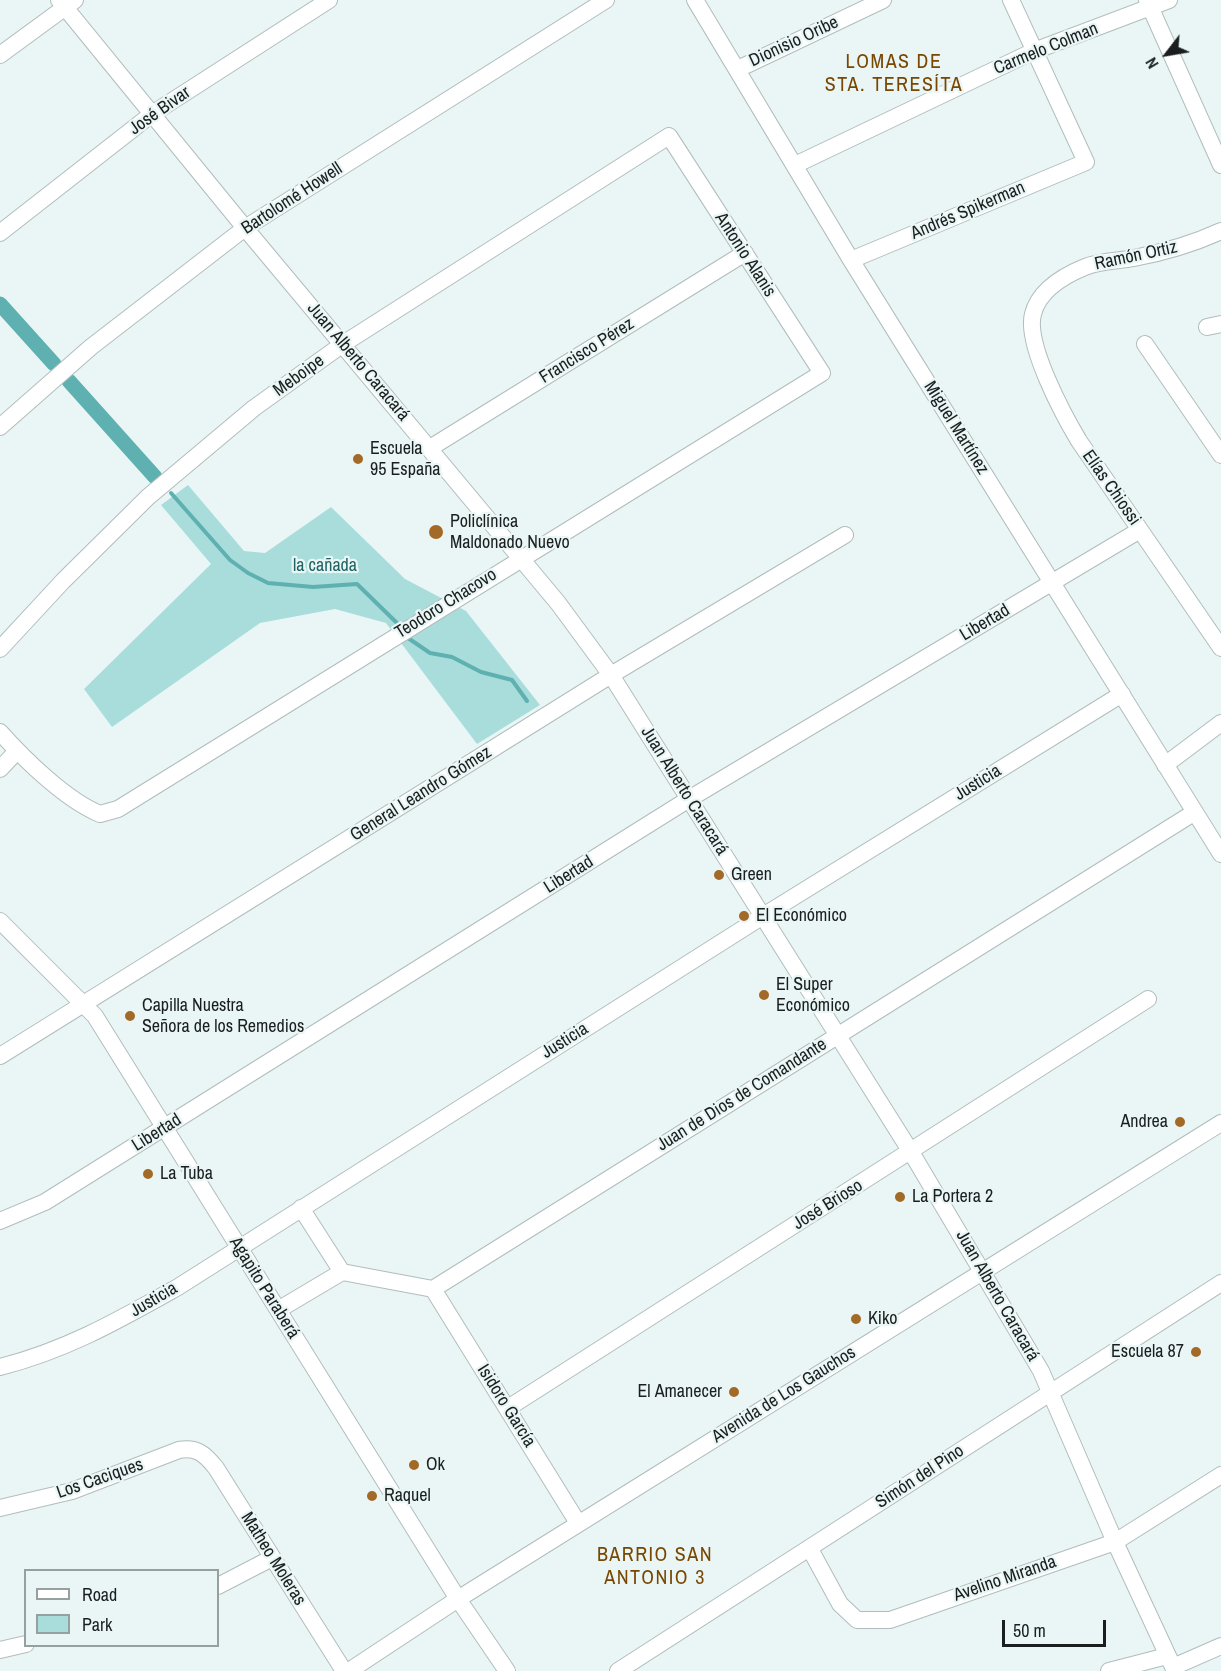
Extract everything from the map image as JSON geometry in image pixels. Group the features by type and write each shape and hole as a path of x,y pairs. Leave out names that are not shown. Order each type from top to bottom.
{"street":[{"name":"José Bivar","path":"0,233 152,114 330,0"},
{"name":"Bartolomé Howell","path":"0,428 91,347 244,228 606,0"},
{"name":"Miguel Martínez","path":"695,0 851,260 1221,854"},
{"name":"Dionisio Oribe","path":"738,69 883,0"},
{"path":"1011,0 1034,51"},
{"name":"Carmelo Colman","path":"795,165 1034,51 1149,4 1169,0"},
{"name":"Juan Alberto Caracará","path":"66,2 244,228 430,448 611,675 911,1152 984,1271 1041,1371 1114,1542 1172,1664"},
{"path":"0,55 66,2"},
{"path":"1149,4 1221,165"},
{"name":"Andrés Spikerman","path":"851,260 1086,162 1034,51"},
{"name":"Antonio Alanis","path":"669,136 822,373"},
{"name":"Meboipe","path":"0,649 63,581 148,497 254,408 343,344 669,136"},
{"name":"Ramón Ortiz","path":"1032,314 1049,286 1086,266 1176,249 1221,231"},
{"name":"Francisco Pérez","path":"430,448 745,253"},
{"name":"Elías Chiossi","path":"1032,314 1041,363 1058,406 1221,648"},
{"path":"1145,344 1221,455"},
{"name":"Teodoro Chacovo","path":"17,751 80,803 100,814 118,808 822,373"},
{"name":"Libertad","path":"0,1221 45,1202 689,800 1140,530"},
{"name":"General Leandro Gómez","path":"0,1056 611,675 845,535"},
{"name":"Justicia","path":"0,1367 33,1359 94,1334 239,1249 763,916 1122,694"},
{"path":"1166,765 1221,723"},
{"path":"0,732 17,751 0,769"},
{"name":"Juan de Dios de Comandante","path":"434,1289 1195,812"},
{"name":"Agapito Paraberá","path":"0,921 85,1004 458,1599 507,1671"},
{"name":"José Brioso","path":"508,1408 1148,999"},
{"name":"Avenida de Los Gauchos","path":"349,1671 578,1523 1221,1123"},
{"path":"301,1208 342,1272"},
{"path":"278,1310 342,1272 434,1289"},
{"name":"Simón del Pino","path":"618,1671 1221,1282"},
{"name":"Isidoro García","path":"434,1289 578,1523"},
{"name":"Los Caciques","path":"0,1508 72,1491 179,1450 192,1448 198,1451"},
{"name":"Matheo Moleras","path":"198,1451 216,1468 344,1671"},
{"name":"Avelino Miranda","path":"810,1549 840,1604 857,1620 890,1620 1114,1542 1221,1475"},
{"path":"219,1585 272,1558"},
{"path":"0,1650 24,1644"},
{"path":"1109,1671 1172,1664 1221,1646"}],"green space":[{"name":"la cañada","path":"188,485 244,551 265,553 331,507 405,579 466,611 540,705 477,744 386,623 335,609 260,623 112,727 84,689 211,564 161,505"}],"waterway":[{"path":"0,304 54,364"},
{"path":"69,381 155,477"},
{"path":"171,493 230,560 248,573 268,583 313,587 357,584 398,624"},
{"path":"408,638 430,653 452,657 481,672 512,680 527,701"}],"place":[{"name":"Escuela 95 España","path":"358,459"},
{"name":"Policlínica Maldonado Nuevo","path":"436,532"},
{"name":"Green","path":"719,875"},
{"name":"El Económico","path":"744,916"},
{"name":"El Super Económico","path":"764,995"},
{"name":"Capilla Nuestra Señora de los Remedios","path":"130,1016"},
{"name":"Andrea","path":"1180,1122"},
{"name":"La Tuba","path":"148,1174"},
{"name":"La Portera 2","path":"900,1197"},
{"name":"Kiko","path":"856,1319"},
{"name":"Escuela 87","path":"1196,1352"},
{"name":"El Amanecer","path":"734,1392"},
{"name":"Ok","path":"414,1465"},
{"name":"Raquel","path":"372,1496"}],"district":[{"name":"LOMAS DE STA. TERESÍTA","path":"894,74"},
{"name":"BARRIO SAN ANTONIO 3","path":"655,1568"}]}
